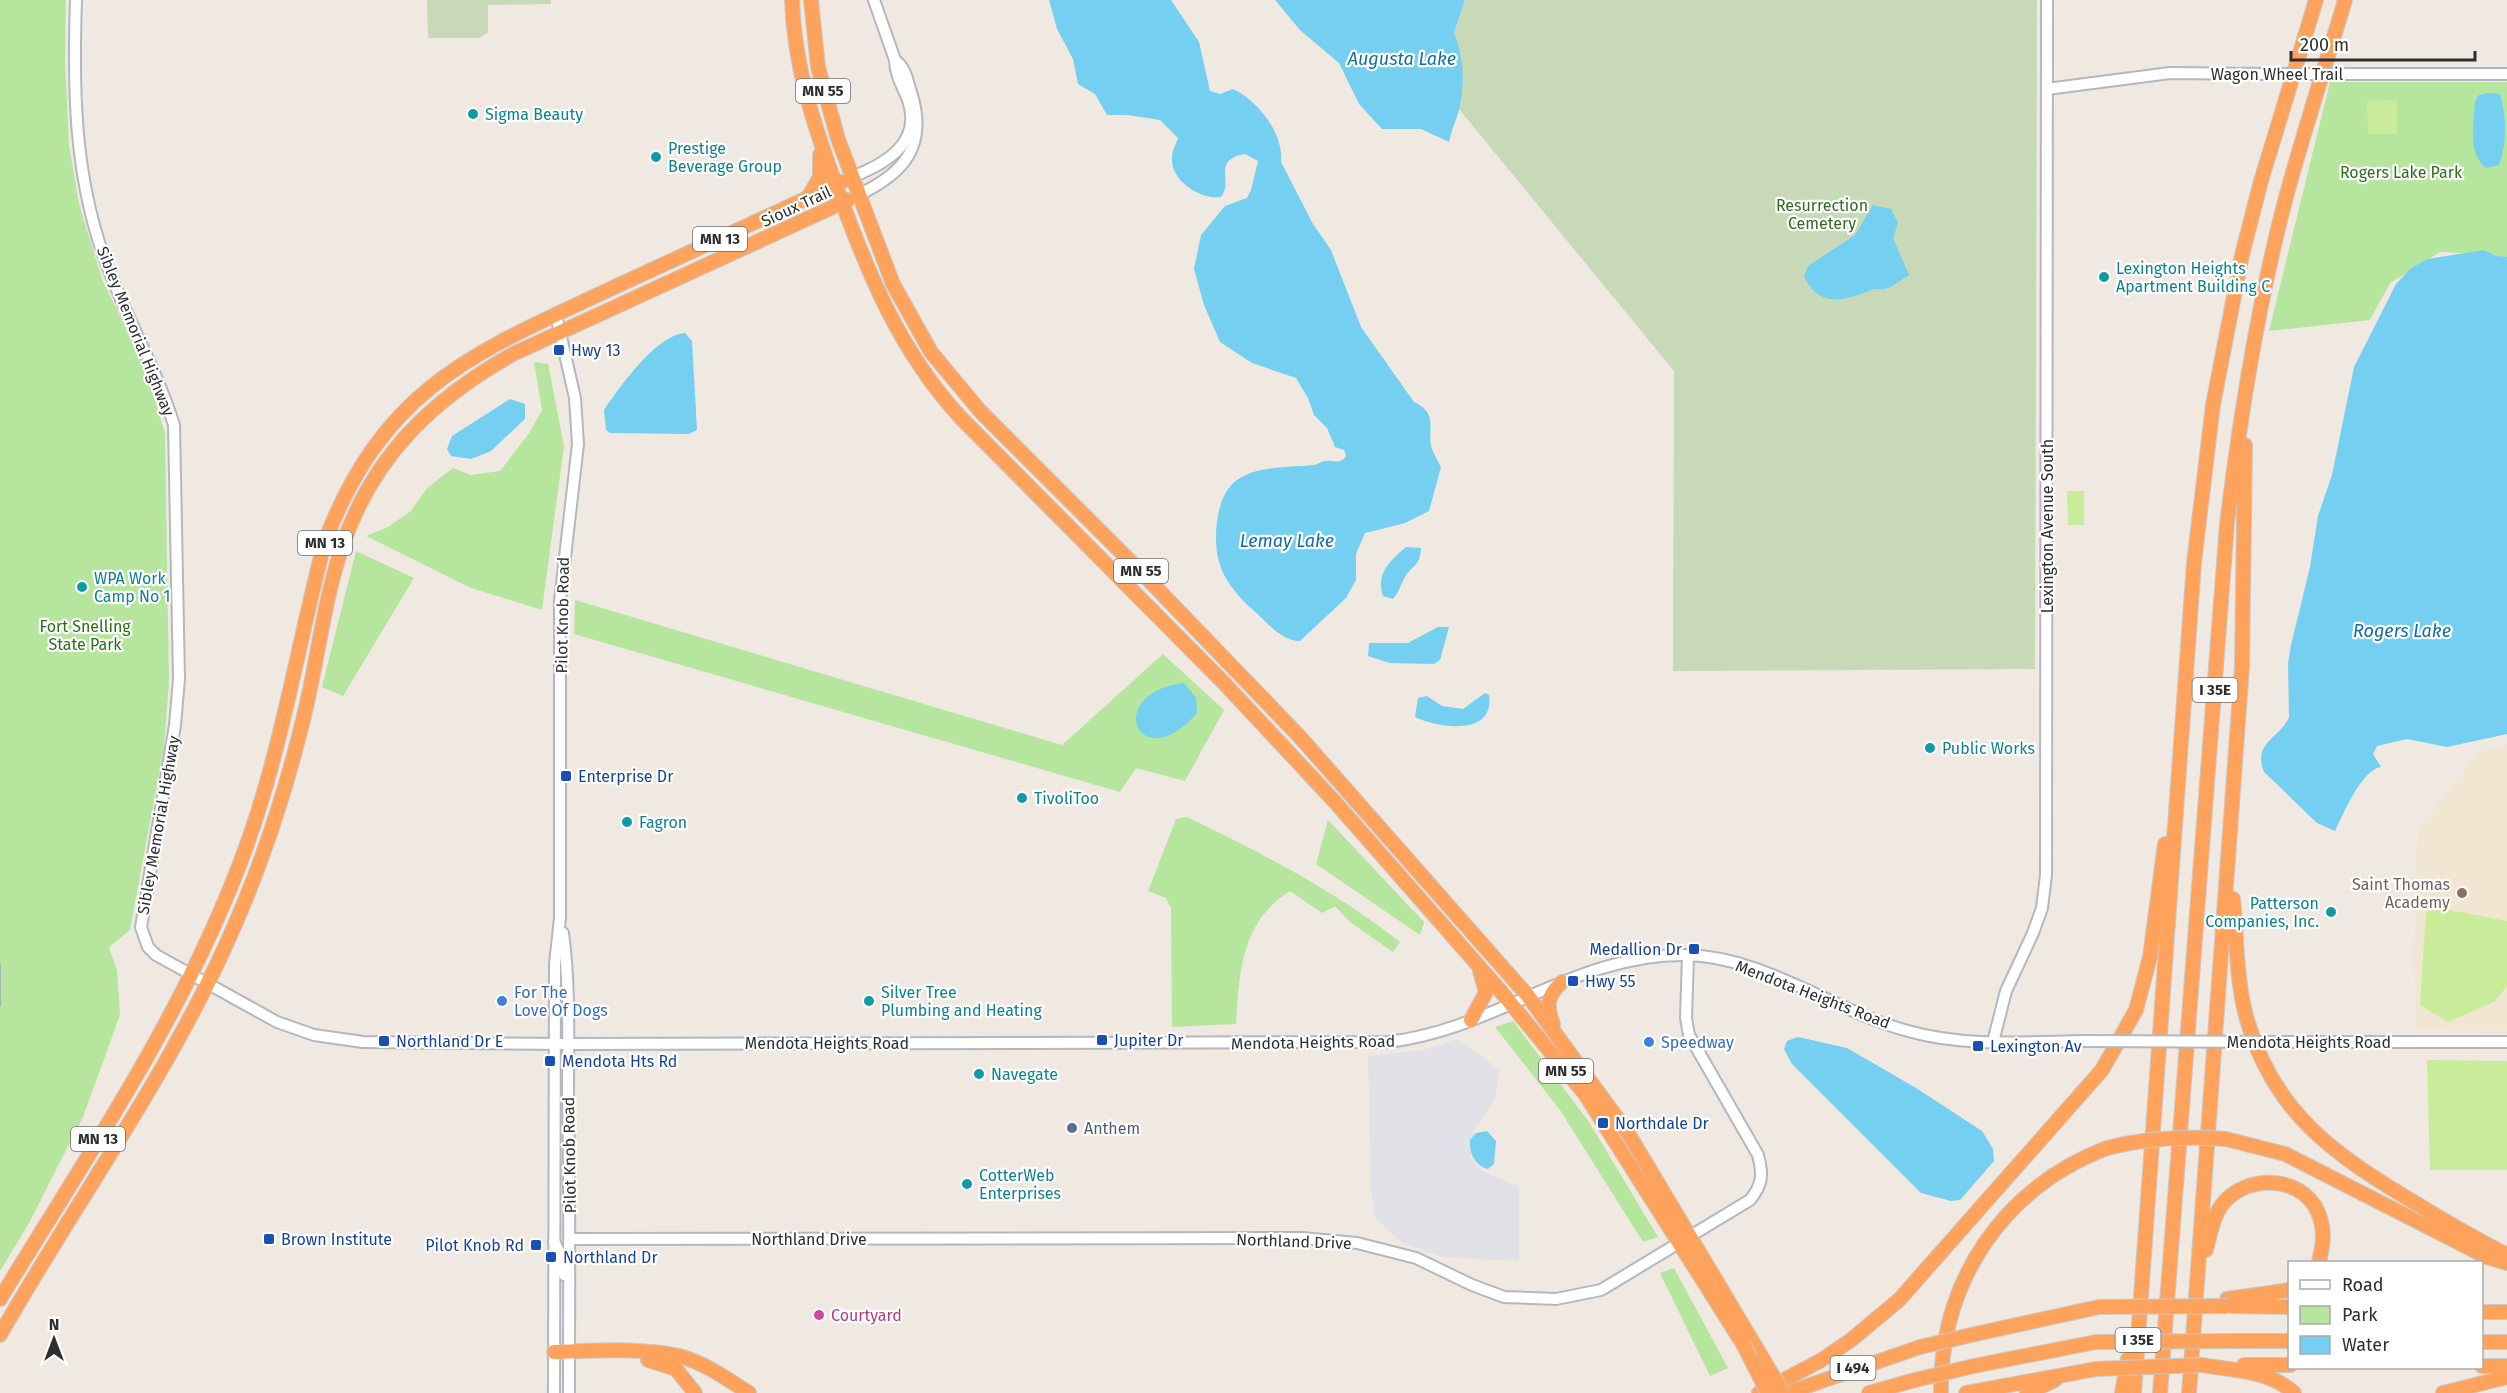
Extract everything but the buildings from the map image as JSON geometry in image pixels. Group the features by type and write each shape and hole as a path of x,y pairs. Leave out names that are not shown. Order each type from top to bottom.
{"highway":[{"name":"MN 55","path":"792,0 799,67 817,135 887,314 921,368 945,400 1218,677 1359,829 1511,1003 1585,1094 1743,1344 1768,1393"},
{"name":"MN 55","path":"811,0 822,85 858,195 902,303 927,345 959,389 1256,690 1387,834 1528,996 1628,1133 1785,1393"},
{"name":"I 35E","path":"2134,1393 2194,563 2213,405 2242,255 2260,182 2316,0"},
{"name":"I 35E","path":"2160,1393 2228,524 2248,380 2284,206 2345,0"},
{"path":"808,198 818,184 821,171 817,135"},
{"name":"Sioux Trail","path":"556,315 852,177"},
{"name":"Sioux Trail","path":"560,333 858,195"},
{"name":"MN 13","path":"0,1299 147,1057 191,976 226,898 257,815 288,708 325,542 355,476 397,417 451,370 506,338 556,315"},
{"name":"MN 13","path":"0,1335 163,1066 207,985 243,905 274,820 300,734 343,545 373,480 405,437 443,399 472,377 560,333"},
{"path":"2191,1393 2197,1281 2242,667 2248,380"},
{"path":"1759,1393 1851,1340 1899,1300 2102,1070 2136,1010 2150,957 2166,840 2176,807"},
{"path":"2233,810 2232,889 2241,991 2246,1017 2261,1058 2283,1096 2314,1135 2360,1170 2473,1238 2507,1255"},
{"path":"1471,1020 1486,992 1477,964"},
{"path":"1554,1029 1548,1009 1548,999 1562,982"},
{"path":"1941,1393 1942,1360 1947,1324 1973,1260 1993,1230 2021,1199 2051,1176 2107,1148 2155,1139 2191,1137 2226,1139 2285,1154 2487,1257 2507,1263"},
{"path":"2197,1281 2219,1208 2229,1196 2249,1185 2270,1181 2292,1187 2310,1200 2321,1219 2324,1241 2319,1261"},
{"path":"2122,1393 2142,1286"},
{"path":"2227,1303 2288,1290"},
{"path":"2227,1303 2288,1307"},
{"name":"I 494","path":"1785,1393 1920,1347 2099,1306 2227,1303"},
{"path":"2483,1312 2507,1312"},
{"name":"I 494","path":"1869,1393 1974,1366 2096,1342 2288,1341"},
{"path":"2483,1341 2507,1342"},
{"path":"554,1356 651,1352 680,1356 704,1365 749,1393"},
{"path":"569,1356 655,1361 681,1373 695,1393"},
{"path":"1969,1392 2096,1369 2202,1365 2232,1367 2288,1365"},
{"path":"2483,1366 2507,1366"},
{"path":"2232,1367 2266,1376 2282,1383 2294,1393"},
{"path":"2026,1393 2075,1371"},
{"path":"2443,1393 2507,1377"}],"street":[{"name":"Sibley Memorial Highway","path":"76,0 73,79 76,128 91,214 104,258 165,397 174,425 179,678 172,744 142,911 141,927 148,947"},
{"name":"Sioux Trail","path":"852,177 894,156 907,138 910,107 895,69 895,60 874,0"},
{"name":"Lexington Avenue South","path":"1994,1042 2006,991 2033,933 2042,906 2046,875 2047,0"},
{"name":"Sioux Trail","path":"858,195 880,185 902,166 917,134 918,115 914,99 903,65 895,60"},
{"name":"Wagon Wheel Trail","path":"2047,89 2169,74 2507,74"},
{"name":"Pilot Knob Road","path":"554,1393 555,964 560,918 561,575 578,444 575,398 556,315"},
{"name":"Pilot Knob Road","path":"560,918 566,959 568,1044 569,1393"},
{"name":"Mendota Heights Road","path":"148,947 191,976 277,1022 314,1035 334,1039 555,1044 1387,1042 1434,1034 1606,965 1648,956 1688,955 1732,962 1905,1031 1941,1039 1994,1042 2507,1042"},
{"name":"Northland Drive","path":"570,1239 1302,1238 1357,1243 1416,1258 1472,1285 1504,1297 1556,1299 1600,1290 1750,1200 1760,1188 1763,1173 1758,1155 1689,1035 1686,1018 1688,955"},
{"path":"555,1161 559,1219 564,1234 570,1239"},
{"path":"553,1239 564,1266 564,1327 569,1336"}],"shaded area":[{"name":"Saint Thomas Academy","path":"2507,744 2507,1031 2416,1030 2414,956 2418,830 2479,751"},
{"path":"1457,1039 1500,1070 1495,1098 1474,1131 1471,1156 1479,1170 1519,1186 1519,1261 1441,1257 1403,1243 1375,1219 1371,1191 1368,1056 1423,1050"}],"green space":[{"name":"Fort Snelling State Park","path":"0,0 66,0 65,59 69,145 79,204 102,279 144,365 165,433 169,683 164,747 130,930 109,947 117,970 120,1015 83,1117 29,1223 0,1271"},
{"path":"427,0 551,0 551,4 488,5 488,32 480,38 428,38"},
{"name":"Resurrection Cemetery","path":"1465,0 2037,0 2035,669 1673,671 1674,371 1459,109 1461,61 1454,33"},
{"name":"Rogers Lake Park","path":"2330,82 2507,82 2507,263 2485,254 2440,252 2390,283 2370,320 2269,331"},
{"path":"2397,100 2397,134 2368,134 2367,101"},
{"path":"534,362 548,364 564,446 542,610 471,588 366,536 388,527 411,511 427,488 453,468 471,475 500,471 530,432 542,410"},
{"path":"2067,491 2084,491 2084,525 2068,525"},
{"path":"356,551 414,578 343,696 322,687"},
{"path":"575,600 1062,745 1163,654 1224,710 1185,781 1136,768 1120,792 574,634"},
{"path":"1187,817 1297,874 1350,906 1400,942 1393,952 1350,922 1335,906 1322,913 1290,891 1261,917 1252,933 1241,968 1236,1024 1172,1027 1171,908 1166,898 1148,891 1176,819"},
{"path":"1328,820 1424,922 1420,935 1316,864"},
{"path":"2434,907 2507,921 2507,986 2494,1002 2448,1022 2420,1005 2426,913"},
{"path":"1513,1021 1589,1122 1658,1237 1643,1242 1560,1110 1495,1027"},
{"path":"2427,1060 2507,1061 2507,1170 2430,1170"},
{"path":"1674,1268 1728,1368 1710,1376 1660,1273"}],"water":[{"name":"Lemay Lake","path":"1049,0 1171,0 1199,42 1210,91 1220,94 1233,89 1251,101 1267,119 1278,140 1281,162 1313,224 1331,250 1361,327 1414,402 1422,407 1430,417 1432,449 1441,467 1429,511 1405,523 1365,533 1356,554 1356,580 1346,598 1300,641 1280,634 1238,595 1222,571 1216,544 1220,507 1224,496 1237,480 1264,469 1315,465 1325,461 1339,461 1346,456 1344,450 1335,447 1327,428 1314,415 1308,398 1296,378 1252,363 1220,342 1204,305 1194,269 1201,235 1225,206 1247,198 1258,161 1245,154 1229,161 1226,166 1224,191 1221,197 1205,195 1188,187 1176,174 1173,166 1172,155 1178,138 1160,120 1128,115 1107,115 1095,94 1078,84 1073,59 1057,29"},
{"name":"Augusta Lake","path":"1275,0 1465,0 1454,33 1463,71 1459,110 1449,142 1421,129 1382,129 1359,104 1339,63 1300,30"},
{"path":"2500,94 2505,130 2504,148 2499,165 2486,168 2476,154 2473,128 2475,101 2479,95"},
{"path":"1873,205 1891,209 1898,223 1893,238 1909,275 1888,288 1874,289 1842,299 1825,298 1817,294 1804,277 1808,266 1855,235"},
{"name":"Rogers Lake","path":"2484,250 2496,256 2507,257 2507,734 2447,747 2407,739 2377,746 2373,754 2381,767 2366,776 2360,784 2335,831 2317,823 2264,772 2261,762 2265,747 2289,717 2288,663 2291,645 2310,567 2318,516 2332,475 2354,367 2396,284 2410,269 2427,259"},
{"path":"685,333 692,341 697,430 689,434 610,433 606,430 604,410 629,376 662,343"},
{"path":"510,399 525,404 525,419 491,451 471,459 451,456 447,449 452,436"},
{"path":"1406,547 1421,548 1419,559 1405,577 1393,599 1383,596 1381,581 1383,574 1389,563"},
{"path":"1438,627 1449,627 1440,660 1434,664 1390,663 1368,656 1369,643 1408,643"},
{"path":"1184,683 1196,698 1197,713 1176,731 1159,738 1146,736 1138,727 1136,715 1143,701 1158,690"},
{"path":"1485,693 1489,695 1488,708 1483,718 1474,723 1450,726 1415,717 1418,698 1427,696 1442,706 1463,709"},
{"path":"1798,1037 1847,1048 1916,1088 1982,1131 1993,1149 1994,1161 1960,1200 1951,1201 1921,1193 1792,1064 1784,1049 1787,1041"},
{"path":"1487,1131 1496,1141 1494,1164 1488,1169 1476,1162 1470,1145 1470,1140 1476,1133"}],"railway":[{"path":"0,964 0,1006"}],"place":[{"name":"Sigma Beauty","path":"473,114"},
{"name":"Prestige Beverage Group","path":"656,157"},
{"name":"Lexington Heights Apartment Building C","path":"2104,277"},
{"name":"Hwy 13","path":"559,350"},
{"name":"WPA Work Camp No 1","path":"82,587"},
{"name":"Public Works","path":"1930,748"},
{"name":"Enterprise Dr","path":"566,776"},
{"name":"TivoliToo","path":"1022,798"},
{"name":"Fagron","path":"627,822"},
{"name":"Saint Thomas Academy","path":"2462,893"},
{"name":"Patterson Companies, Inc.","path":"2331,912"},
{"name":"Medallion Dr","path":"1694,949"},
{"name":"Hwy 55","path":"1573,981"},
{"name":"For The Love Of Dogs","path":"502,1001"},
{"name":"Silver Tree Plumbing and Heating","path":"869,1001"},
{"name":"Jupiter Dr","path":"1102,1040"},
{"name":"Northland Dr E","path":"384,1041"},
{"name":"Speedway","path":"1649,1042"},
{"name":"Lexington Av","path":"1978,1046"},
{"name":"Mendota Hts Rd","path":"550,1061"},
{"name":"Navegate","path":"979,1074"},
{"name":"Northdale Dr","path":"1603,1123"},
{"name":"Anthem","path":"1072,1128"},
{"name":"CotterWeb Enterprises","path":"967,1184"},
{"name":"Brown Institute","path":"269,1239"},
{"name":"Pilot Knob Rd","path":"536,1245"},
{"name":"Northland Dr","path":"551,1257"},
{"name":"Courtyard","path":"819,1315"}]}
